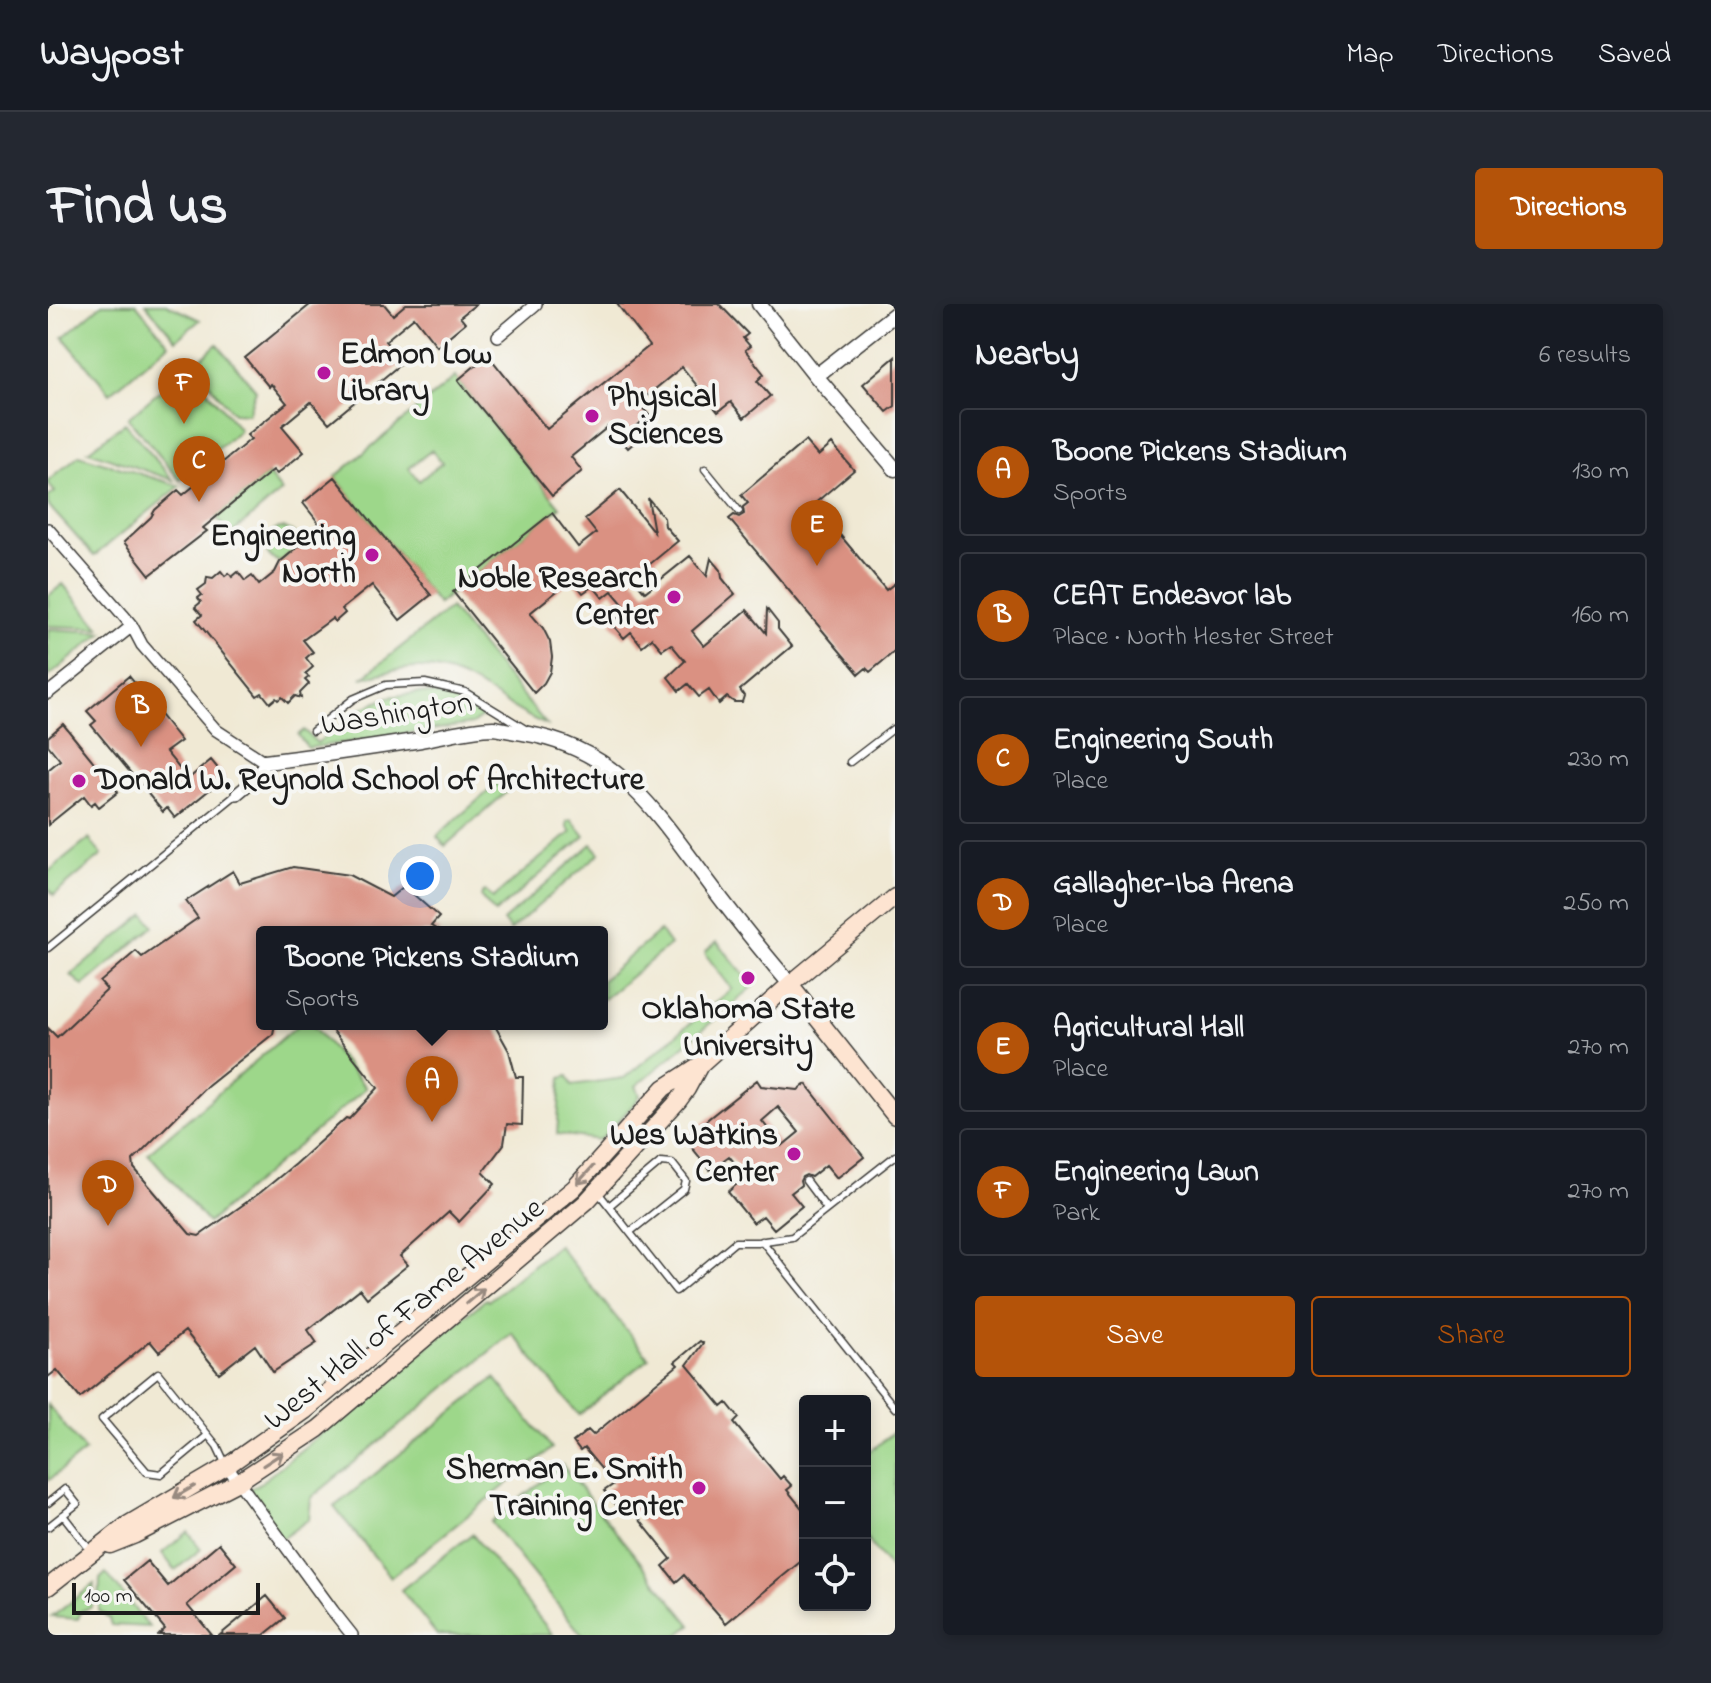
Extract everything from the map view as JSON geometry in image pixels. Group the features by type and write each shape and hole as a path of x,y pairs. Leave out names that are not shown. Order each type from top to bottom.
{"main road":[{"name":"West Hall of Fame Avenue","path":"48,1587 127,1525 227,1466 305,1411 574,1188 664,1088 701,1064 790,984 895,897"},
{"path":"790,984 895,1116"},
{"name":"West Hall of Fame Avenue","path":"95,1551 135,1535 238,1482 318,1429 586,1202 679,1100 701,1064"}],"street":[{"path":"498,336 536,304"},
{"path":"759,304 895,469"},
{"path":"816,376 895,314"},
{"path":"48,529 216,730 265,762 255,779 237,794"},
{"path":"48,693 132,626"},
{"name":"Washington","path":"265,762 492,728 572,746 600,761 632,786 790,984"},
{"path":"227,1466 352,1635"}],"lane":[{"path":"705,469 739,511"},
{"path":"313,731 353,699 386,685 425,683 465,692 538,736"},
{"path":"850,762 895,729"},
{"path":"48,948 237,794"},
{"path":"597,1190 676,1291 735,1242 792,1237 895,1156"},
{"path":"609,1206 661,1162 672,1163 686,1181 684,1189 630,1232"},
{"path":"806,1181 827,1209"},
{"path":"762,1241 895,1408"},
{"path":"208,1435 161,1474 147,1472 102,1419 158,1373 217,1446 227,1466"},
{"path":"48,1503 65,1489 77,1504 48,1527"},
{"path":"63,1515 95,1551"}],"green space":[{"path":"102,304 136,304 169,344 110,393 63,337"},
{"path":"146,304 166,304 200,320 176,340"},
{"path":"217,344 256,390 248,414 233,413 194,365"},
{"path":"188,367 240,430 180,480 128,418"},
{"path":"455,377 560,507 438,604 335,477","holes":["432,450 442,462 419,481 409,468"]},
{"path":"125,423 173,480 88,451"},
{"path":"79,455 180,486 94,556 48,505 48,497 55,492 48,481"},
{"path":"268,474 282,491 230,535 216,517"},
{"path":"279,528 294,532 299,546 280,562 269,555 266,548 268,535"},
{"path":"63,584 100,628 48,626 48,596"},
{"path":"450,608 547,725 469,681 436,669 404,669 362,678"},
{"path":"48,629 103,632 48,677"},
{"path":"417,693 461,700 483,716 472,724 308,748 298,735 304,730 317,743 363,708 388,697"},
{"path":"515,775 519,781 445,846 437,837 439,834 506,776"},
{"path":"572,820 585,836 495,913 481,897 482,893 485,891 493,898 571,832 567,821"},
{"path":"89,839 102,855 54,895 48,888 48,872"},
{"path":"592,844 600,853 515,926 507,926 503,921"},
{"path":"145,914 154,926 83,986 71,975"},
{"path":"660,931 670,945 608,995 608,975"},
{"path":"717,942 754,986 636,1086 640,1095 636,1102 600,1140 557,1134 561,1078 568,1076 572,1085 624,1078 732,989 706,955 706,951"},
{"path":"292,1030 317,1030 366,1088 208,1223 148,1153"},
{"path":"558,1245 649,1358 579,1415 512,1333 311,1498 309,1519 280,1540 245,1492 263,1481 486,1299 488,1301"},
{"path":"495,1378 552,1448 391,1577 334,1507"},
{"path":"48,1405 85,1451 48,1481"},
{"path":"895,1431 895,1575 871,1545 871,1451"},
{"path":"562,1465 691,1625 678,1635 582,1635 491,1522"},
{"path":"188,1532 201,1549 175,1570 162,1553"},
{"path":"472,1534 553,1635 437,1635 401,1590"},
{"path":"106,1573 149,1627 111,1625 109,1618 99,1611 100,1579"},
{"path":"94,1584 92,1607 81,1611 78,1619 52,1617"}],"building":[{"path":"311,304 384,304 393,315 406,304 476,304 460,317 465,323 437,346 414,317 385,341 403,362 329,423 311,402 282,426 304,452 277,474 273,470 203,528 207,531 150,575 124,542 178,490 183,495 251,439 247,435 287,403 245,358"},
{"path":"617,304 719,304 748,334 743,338 750,346 745,350 764,374 757,381 770,396 744,418 731,402 718,412 682,367 638,403 649,415 637,426 644,434 628,448 609,426 571,457 582,471 552,496 458,380 488,355 547,429 649,346"},
{"path":"895,357 895,406 887,412 863,384"},
{"path":"805,441 818,456 832,444 854,470 814,504 886,590 895,583 895,651 870,672 866,668 859,674 729,519 744,514 743,507 748,503 741,495"},
{"path":"335,477 431,595 400,620 372,585 342,609 345,613 335,622 333,618 303,640 313,652 306,658 313,667 305,674 309,677 305,680 309,684 300,693 301,698 295,696 288,703 282,697 270,703 262,693 257,696 196,620 202,615 195,607 201,602 198,598 202,595 198,590 206,584 207,577 213,578 221,571 225,576 229,573 232,577 238,572 245,581 252,576 259,585 299,546 309,544 325,531 303,503"},
{"name":"Noble Research Center","path":"620,490 654,532 648,498 678,541 633,578 645,592 690,556 707,576 711,558 735,594 692,631 704,646 747,610 766,633 767,609 792,646 740,690 744,696 742,702 734,702 727,697 719,704 709,690 699,697 688,684 679,691 668,677 685,661 671,644 662,650 652,638 642,646 631,632 624,638 611,623 628,610 612,591 603,598 593,586 583,593 572,579 530,613 550,642 552,657 550,672 534,693 453,592 552,513 578,547 596,533 585,519"},
{"path":"129,676 181,741 166,752 188,779 211,760 225,777 175,818 167,808 163,812 91,725 96,721 87,711"},
{"name":"Donald W. Reynold School of Architecture","path":"63,724 118,792 99,807 95,802 91,805 84,796 48,825 48,770 60,760 48,745 48,737"},
{"path":"293,867 349,875 391,897 404,886 439,917 431,926 256,926 256,1030 274,1030 273,1034 203,1090 133,1160 134,1168 190,1234 199,1236 261,1192 346,1118 349,1119 378,1088 332,1030 497,1030 509,1051 516,1077 523,1077 522,1125 507,1124 504,1144 483,1172 495,1184 459,1222 449,1212 400,1256 408,1265 367,1298 360,1289 308,1330 317,1343 273,1372 255,1345 219,1373 185,1331 159,1352 150,1341 80,1398 57,1370 48,1377 48,1028 57,1037 107,990 100,982 136,951 142,957 198,918 186,901 233,871 240,883"},
{"name":"Wes Watkins Center","path":"757,1080 761,1086 798,1090 806,1084 864,1157 837,1178 826,1165 811,1177 802,1177 801,1185 791,1193 802,1206 774,1229 763,1216 753,1223 728,1192 746,1176 729,1156 710,1170 684,1138","holes":["778,1107 799,1132 782,1146 762,1121"]},
{"name":"Sherman E. Smith Training Center","path":"700,1341 703,1343 687,1365 722,1407 727,1403 739,1418 734,1423 780,1479 783,1476 792,1486 787,1490 799,1505 799,1563 726,1623 684,1575 676,1582 663,1566 671,1559 631,1509 624,1515 604,1491 614,1484 584,1448 580,1451 573,1442 588,1430 593,1435 678,1365 675,1362"},
{"path":"219,1543 236,1564 187,1605 212,1635 159,1635 165,1629 124,1580 147,1561 168,1586"},
{"path":"267,1596 285,1618 264,1635 220,1635"}],"place":[{"name":"Edmon Low Library","path":"324,373"},
{"name":"Physical Sciences","path":"592,416"},
{"name":"Engineering Lawn","path":"184,424"},
{"name":"Engineering South","path":"199,502"},
{"name":"Engineering North","path":"372,555"},
{"name":"Agricultural Hall","path":"817,566"},
{"name":"Noble Research Center","path":"674,597"},
{"name":"CEAT Endeavor lab","path":"141,747"},
{"name":"Donald W. Reynold School of Architecture","path":"79,781"},
{"name":"Oklahoma State University","path":"748,978"},
{"name":"Boone Pickens Stadium","path":"432,1122"},
{"name":"Wes Watkins Center","path":"794,1154"},
{"name":"Gallagher-Iba Arena","path":"108,1226"},
{"name":"Sherman E. Smith Training Center","path":"699,1488"}]}
